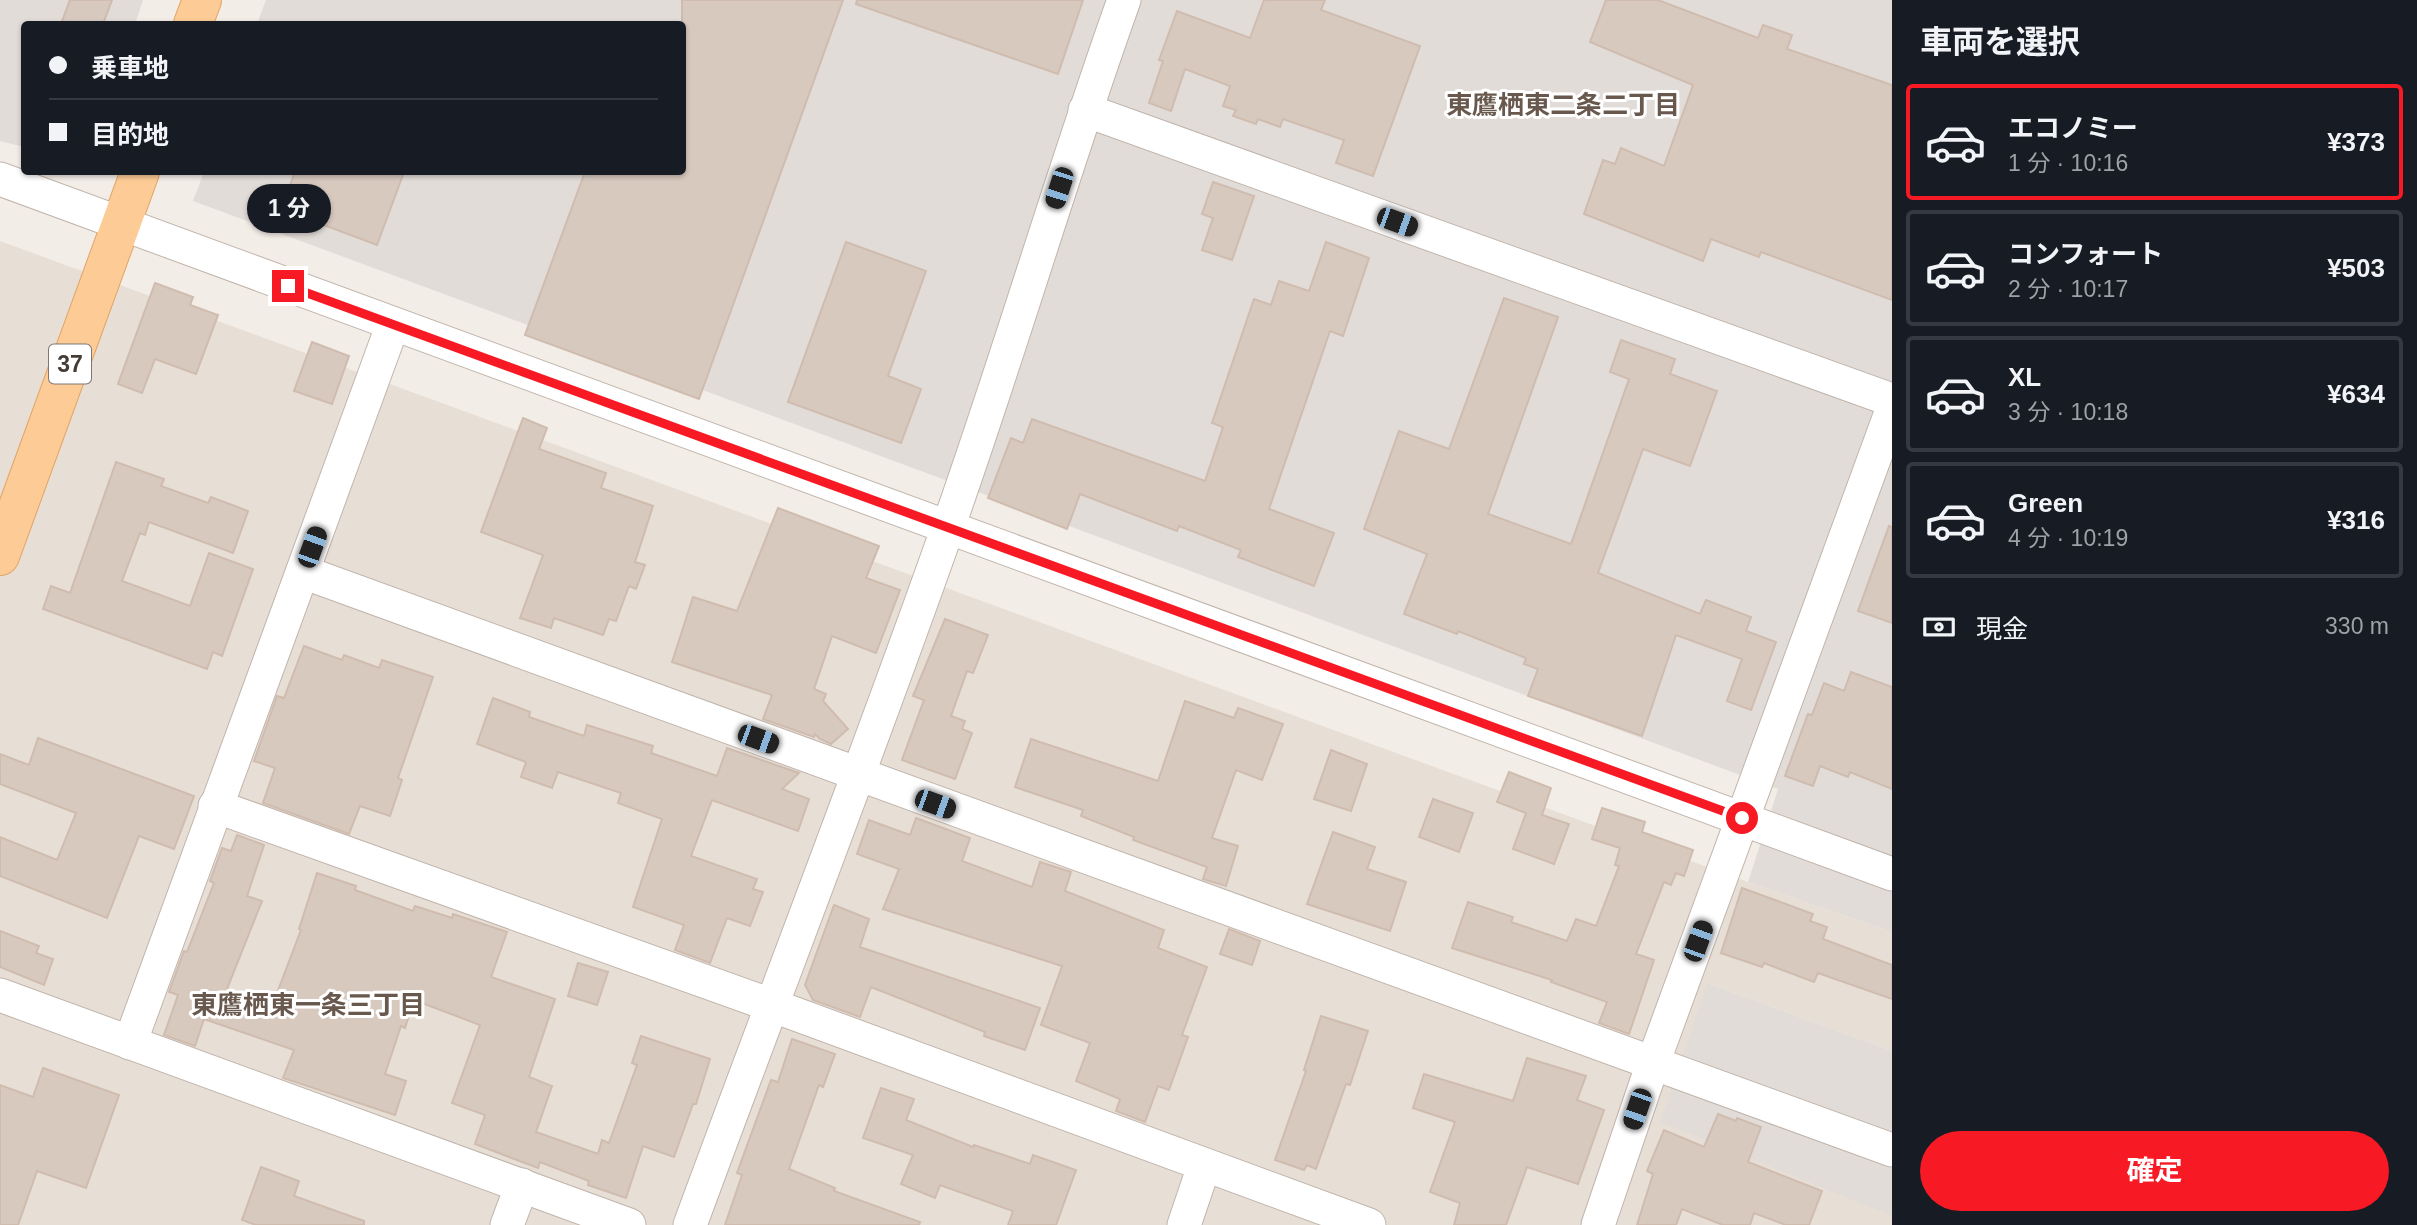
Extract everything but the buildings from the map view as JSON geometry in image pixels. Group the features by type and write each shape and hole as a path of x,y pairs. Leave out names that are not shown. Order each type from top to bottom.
{"main road":[{"path":"194,21 202,0"},
{"name":"37","path":"0,556 139,175"}],"street":[{"path":"690,1225 859,776 948,529 1085,110 1124,0"},
{"path":"1085,110 1892,400"},
{"path":"0,179 1892,874"},
{"path":"130,1042 393,324"},
{"path":"1598,1225 1653,1063 1892,410"},
{"path":"303,572 1892,1150"},
{"path":"215,806 771,1005 1369,1225"},
{"path":"0,995 629,1225"},
{"path":"1184,1225 1205,1166"},
{"path":"507,1225 522,1185"}],"shaded area":[{"path":"0,0 143,0 136,21 21,21 21,146 0,141"},
{"path":"266,0 1892,0 1892,932 1748,882 1778,789 193,201 203,175 686,175 686,21 258,21"},
{"path":"0,241 1748,882 1892,932 1892,1051 1707,983 1892,1216 1892,1225 0,1225"},
{"path":"1707,983 1892,1051 1892,1216 1660,1122"}],"district":[{"name":"東鷹栖東二条二丁目","path":"1563,105"},
{"name":"東鷹栖東一条三丁目","path":"308,1005"}],"route":[{"path":"288,286 1742,818"}]}
